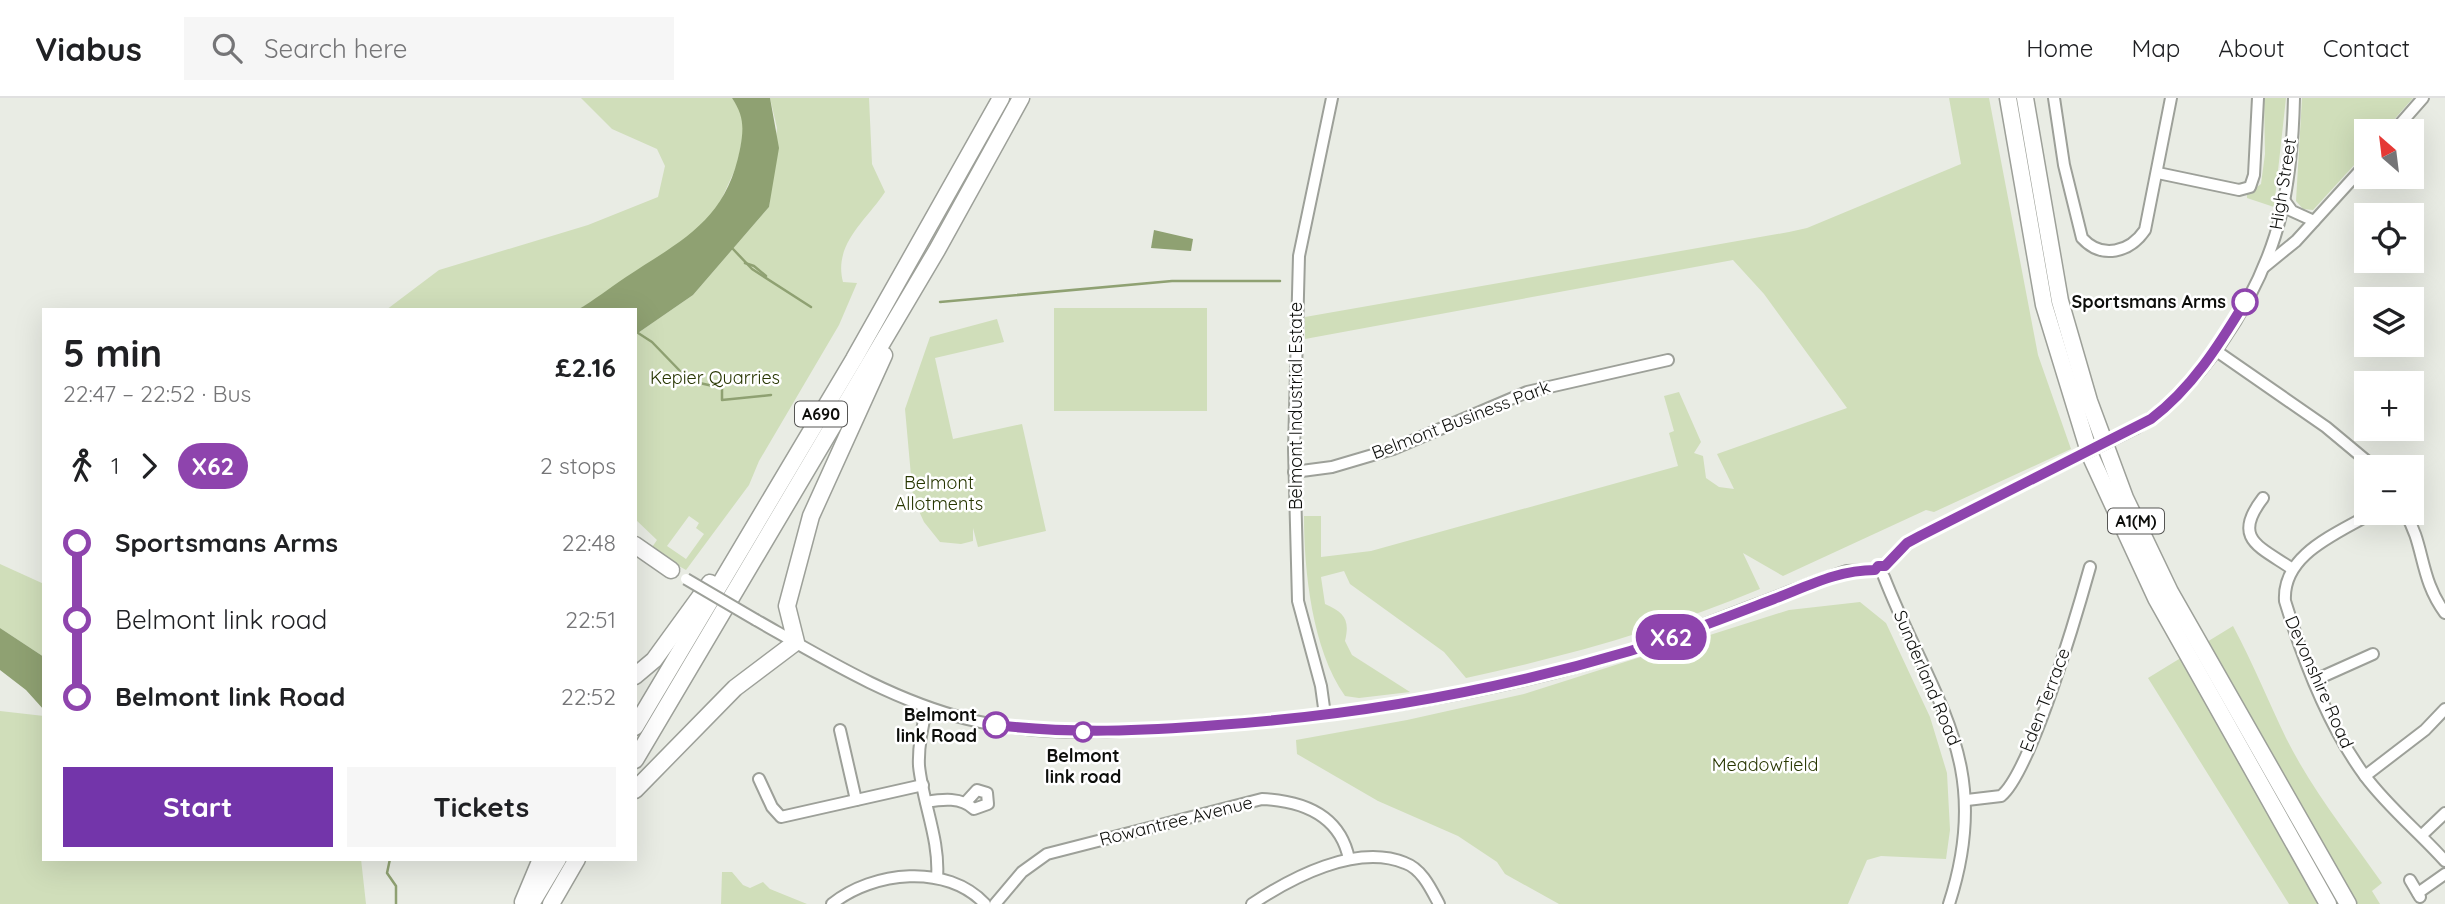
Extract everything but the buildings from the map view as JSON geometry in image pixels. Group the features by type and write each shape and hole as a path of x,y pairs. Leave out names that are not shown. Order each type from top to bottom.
{"highway":[{"name":"A690","path":"637,724 854,359 1002,98"},
{"name":"A690","path":"637,757 937,250 1021,98"},
{"name":"A1(M)","path":"2008,98 2044,305 2090,456 2132,552 2156,598 2328,904"},
{"name":"A1(M)","path":"2025,98 2060,301 2089,401 2125,498 2170,592 2348,904"},
{"path":"637,788 735,688 796,642 787,606 811,516 937,250"},
{"path":"637,547 671,570"},
{"path":"637,674 654,660 692,605 741,547"},
{"path":"637,556 656,561"},
{"path":"522,904 540,861"},
{"path":"531,904 557,861"},
{"path":"551,904 578,861"}],"street":[{"name":"Belmont Industrial Estate","path":"1325,715 1296,592 1294,472 1299,256 1332,98"},
{"path":"2054,98 2064,165 2082,238 2087,244 2112,251 2126,249 2138,241 2149,221 2171,98"},
{"path":"2158,173 2239,190 2250,187 2254,175 2258,98"},
{"name":"High Street","path":"2264,267 2284,200 2294,98"},
{"path":"2405,119 2423,98"},
{"path":"671,570 863,680 928,708 996,725 1059,732 1147,730 1325,715 1456,696 1547,675 1633,650 1847,571 1882,571 1907,543 2136,428 2173,401 2215,350 2264,267 2278,259 2354,177"},
{"path":"2284,200 2292,211 2314,221"},
{"path":"2215,350 2326,427 2360,455"},
{"name":"Belmont Business Park","path":"1294,472 1332,467 1376,454 1537,389 1668,360"},
{"path":"2263,498 2250,514 2250,536 2256,544 2291,568 2312,550 2354,524"},
{"path":"2410,525 2418,545 2426,581 2445,613"},
{"name":"Eden Terrace","path":"1968,800 2000,796 2014,780 2060,663 2090,567"},
{"name":"Devonshire Road","path":"2291,568 2284,586 2285,601 2334,726 2365,776 2445,861"},
{"name":"Sunderland Road","path":"1882,571 1958,747 1968,800 1965,849 1949,904"},
{"path":"2315,680 2374,654"},
{"path":"928,708 919,752 938,865 937,878"},
{"path":"2365,776 2425,730 2445,709"},
{"path":"840,730 856,800"},
{"path":"759,779 772,807 781,817 923,785"},
{"path":"926,802 944,799 966,802"},
{"name":"Rowantree Avenue","path":"995,904 1022,872 1047,854 1262,799 1287,800 1311,809 1345,839 1349,859"},
{"path":"2421,835 2445,813"},
{"path":"1252,904 1268,900 1349,859 1377,857 1406,863 1426,880 1439,904"},
{"path":"2410,880 2419,895 2445,874"},
{"path":"832,904 862,885 906,877 937,878 970,891 985,904"}],"green space":[{"path":"581,98 732,98 741,112 744,129 737,165 718,207 694,233 581,308 389,308 439,270 588,225 658,197 665,166 657,149 612,129"},
{"name":"Kepier Quarries","path":"770,98 869,98 872,164 885,192 853,234 843,256 843,282 857,283 839,325 759,461 749,485 686,570 650,550 657,540 637,521 637,334 693,295 769,207 777,128","holes":["689,516 699,523 696,528 704,534 686,559 667,546"]},
{"path":"1949,98 1989,98 2038,355 2071,449 1934,512 1926,510 1783,576 1743,553 1760,589 1688,617 1615,640 1466,678 1444,652 1350,584 1344,571 1321,577 1325,604 1341,614 1346,622 1345,641 1352,655 1410,692 1359,698 1345,696 1325,656 1312,609 1304,516 1321,516 1321,557 1371,551 1678,466 1669,433 1674,431 1664,396 1679,392 1701,442 1694,453 1703,456 1706,478 1719,487 1734,489 1717,454 1847,408 1764,294 1733,260 1305,339 1305,317 1807,228 1961,164"},
{"path":"2264,98 2286,98 2274,207 2247,198 2247,194 2261,184 2265,154"},
{"path":"2302,98 2413,98 2395,119 2354,119 2354,165 2313,210 2303,209 2296,201"},
{"path":"1054,308 1207,308 1207,411 1054,411"},
{"name":"Belmont Allotments","path":"997,319 1004,342 935,358 953,439 1022,424 1046,531 978,547 973,528 973,541 961,544 940,542 924,522 913,498 905,409 930,337"},
{"path":"0,564 42,583 42,656 0,628"},
{"name":"Meadowfield","path":"1860,602 1886,623 1930,717 1947,773 1950,830 1946,859 1881,856 1867,860 1848,904 1559,904 1505,874 1497,862 1458,836 1378,801 1297,754 1296,740 1407,720 1524,694 1789,610"},
{"path":"2233,626 2307,776 2382,883 2372,891 2380,904 2289,904 2148,678"},
{"path":"0,711 42,716 42,861 361,861 366,904 0,904"},
{"path":"722,872 732,872 743,885 750,888 763,882 770,889 807,904 721,904"}],"shaded area":[{"path":"732,98 770,98 779,148 769,207 693,295 637,334 637,308 580,308 683,239 713,211 733,174 740,149 742,128"},
{"path":"1154,230 1193,239 1191,251 1151,248"},
{"path":"0,628 42,656 42,708 26,690 0,670"}],"waterway":[{"path":"733,249 752,269 811,307"},
{"path":"745,263 754,266 766,276"},
{"path":"940,302 1172,281 1280,281"},
{"path":"637,332 652,342 681,372"},
{"path":"695,382 722,388 722,400 771,395"},
{"path":"390,861 387,873 396,886 396,904"}],"bus line":[{"name":"X62","path":"996,725 1046,731 1147,730 1288,719 1413,704 1547,675 1633,650 1719,620 1830,576 1847,571 1875,570 1878,566 1885,566 1907,543 2151,419 2173,401 2199,372 2245,302"}],"place":[{"name":"Sportsmans Arms","path":"2245,302"},
{"name":"Belmont link Road","path":"996,725"},
{"name":"Belmont link road","path":"1083,732"}]}
